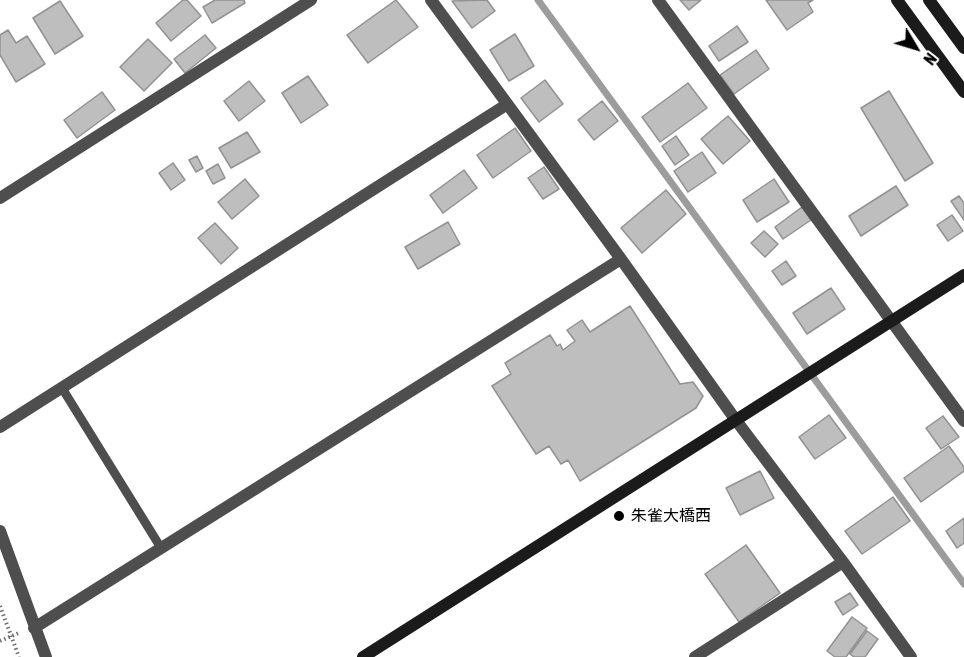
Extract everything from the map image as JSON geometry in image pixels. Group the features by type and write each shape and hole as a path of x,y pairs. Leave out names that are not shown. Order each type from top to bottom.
{"street":[{"path":"0,198 311,0"},
{"path":"431,0 911,657"},
{"path":"658,0 964,421"},
{"path":"897,0 964,92"},
{"path":"929,0 964,48"},
{"path":"0,427 506,105"},
{"path":"34,628 621,259"},
{"path":"364,657 964,275"},
{"path":"0,531 46,657"},
{"path":"695,657 843,562"}],"lane":[{"path":"62,388 161,548"}],"path":[{"path":"0,606 20,657"}],"building":[{"path":"183,0 187,0 201,16 171,41 156,23"},
{"path":"215,0 244,0 245,3 212,23 203,7"},
{"path":"396,0 418,27 368,63 347,35"},
{"path":"487,0 495,11 472,28 452,1"},
{"path":"680,0 701,0 689,10"},
{"path":"766,0 813,0 808,3 813,12 787,30"},
{"path":"60,1 83,36 55,54 33,18"},
{"path":"737,26 748,42 719,61 709,46"},
{"path":"8,30 16,43 27,36 45,64 16,82 0,55 0,35"},
{"path":"515,34 534,66 509,81 490,50"},
{"path":"205,35 216,48 185,73 174,59"},
{"path":"148,39 172,63 144,91 120,67"},
{"path":"756,50 769,69 734,94 720,75"},
{"path":"308,76 328,105 301,123 282,93"},
{"path":"545,80 563,104 539,122 521,98"},
{"path":"249,81 265,101 239,121 224,101"},
{"path":"688,83 707,108 660,142 642,117"},
{"path":"889,91 933,163 905,181 861,108"},
{"path":"102,92 115,110 77,138 64,120"},
{"path":"602,101 618,121 594,140 578,120"},
{"path":"728,116 750,141 723,164 701,139"},
{"path":"515,128 531,151 493,178 477,155"},
{"path":"247,132 260,152 231,168 219,148"},
{"path":"676,136 689,155 675,165 662,146"},
{"path":"702,152 716,173 688,192 674,171"},
{"path":"197,156 203,168 196,172 189,160"},
{"path":"173,163 185,180 171,190 159,173"},
{"path":"218,164 225,178 213,184 206,171"},
{"path":"544,167 559,189 543,199 528,178"},
{"path":"464,170 477,188 443,213 430,195"},
{"path":"245,179 259,196 232,219 218,202"},
{"path":"774,179 789,202 757,222 743,200"},
{"path":"896,186 908,205 861,236 849,216"},
{"path":"666,190 686,214 642,253 621,228"},
{"path":"959,196 964,203 964,220 951,201"},
{"path":"802,207 811,220 783,239 775,227"},
{"path":"952,215 963,231 948,241 937,225"},
{"path":"448,222 460,244 418,269 405,247"},
{"path":"215,223 238,248 221,264 198,238"},
{"path":"764,231 778,244 765,257 751,243"},
{"path":"786,261 796,276 782,285 772,271"},
{"path":"831,288 845,309 807,334 793,313"},
{"path":"630,306 680,384 693,382 703,396 696,408 580,481 568,460 561,464 549,446 536,454 492,386 511,374 505,363 550,335 557,346 560,344 563,350 575,341 567,330 582,320 590,332"},
{"path":"829,415 846,438 815,459 799,437"},
{"path":"943,416 959,437 941,449 926,428"},
{"path":"949,446 964,467 964,471 921,502 904,478"},
{"path":"760,471 774,498 740,515 726,488"},
{"path":"893,497 910,521 862,554 845,531"},
{"path":"964,518 964,543 957,548 946,531"},
{"path":"746,545 780,593 739,622 705,574"},
{"path":"850,593 858,605 843,615 835,602"},
{"path":"852,617 867,628 846,657 835,657 827,651"},
{"path":"867,631 878,639 865,657 854,657 850,654"}],"waterway":[{"path":"538,0 964,584"}],"place":[{"name":"朱雀大橋西","path":"619,516"}]}
